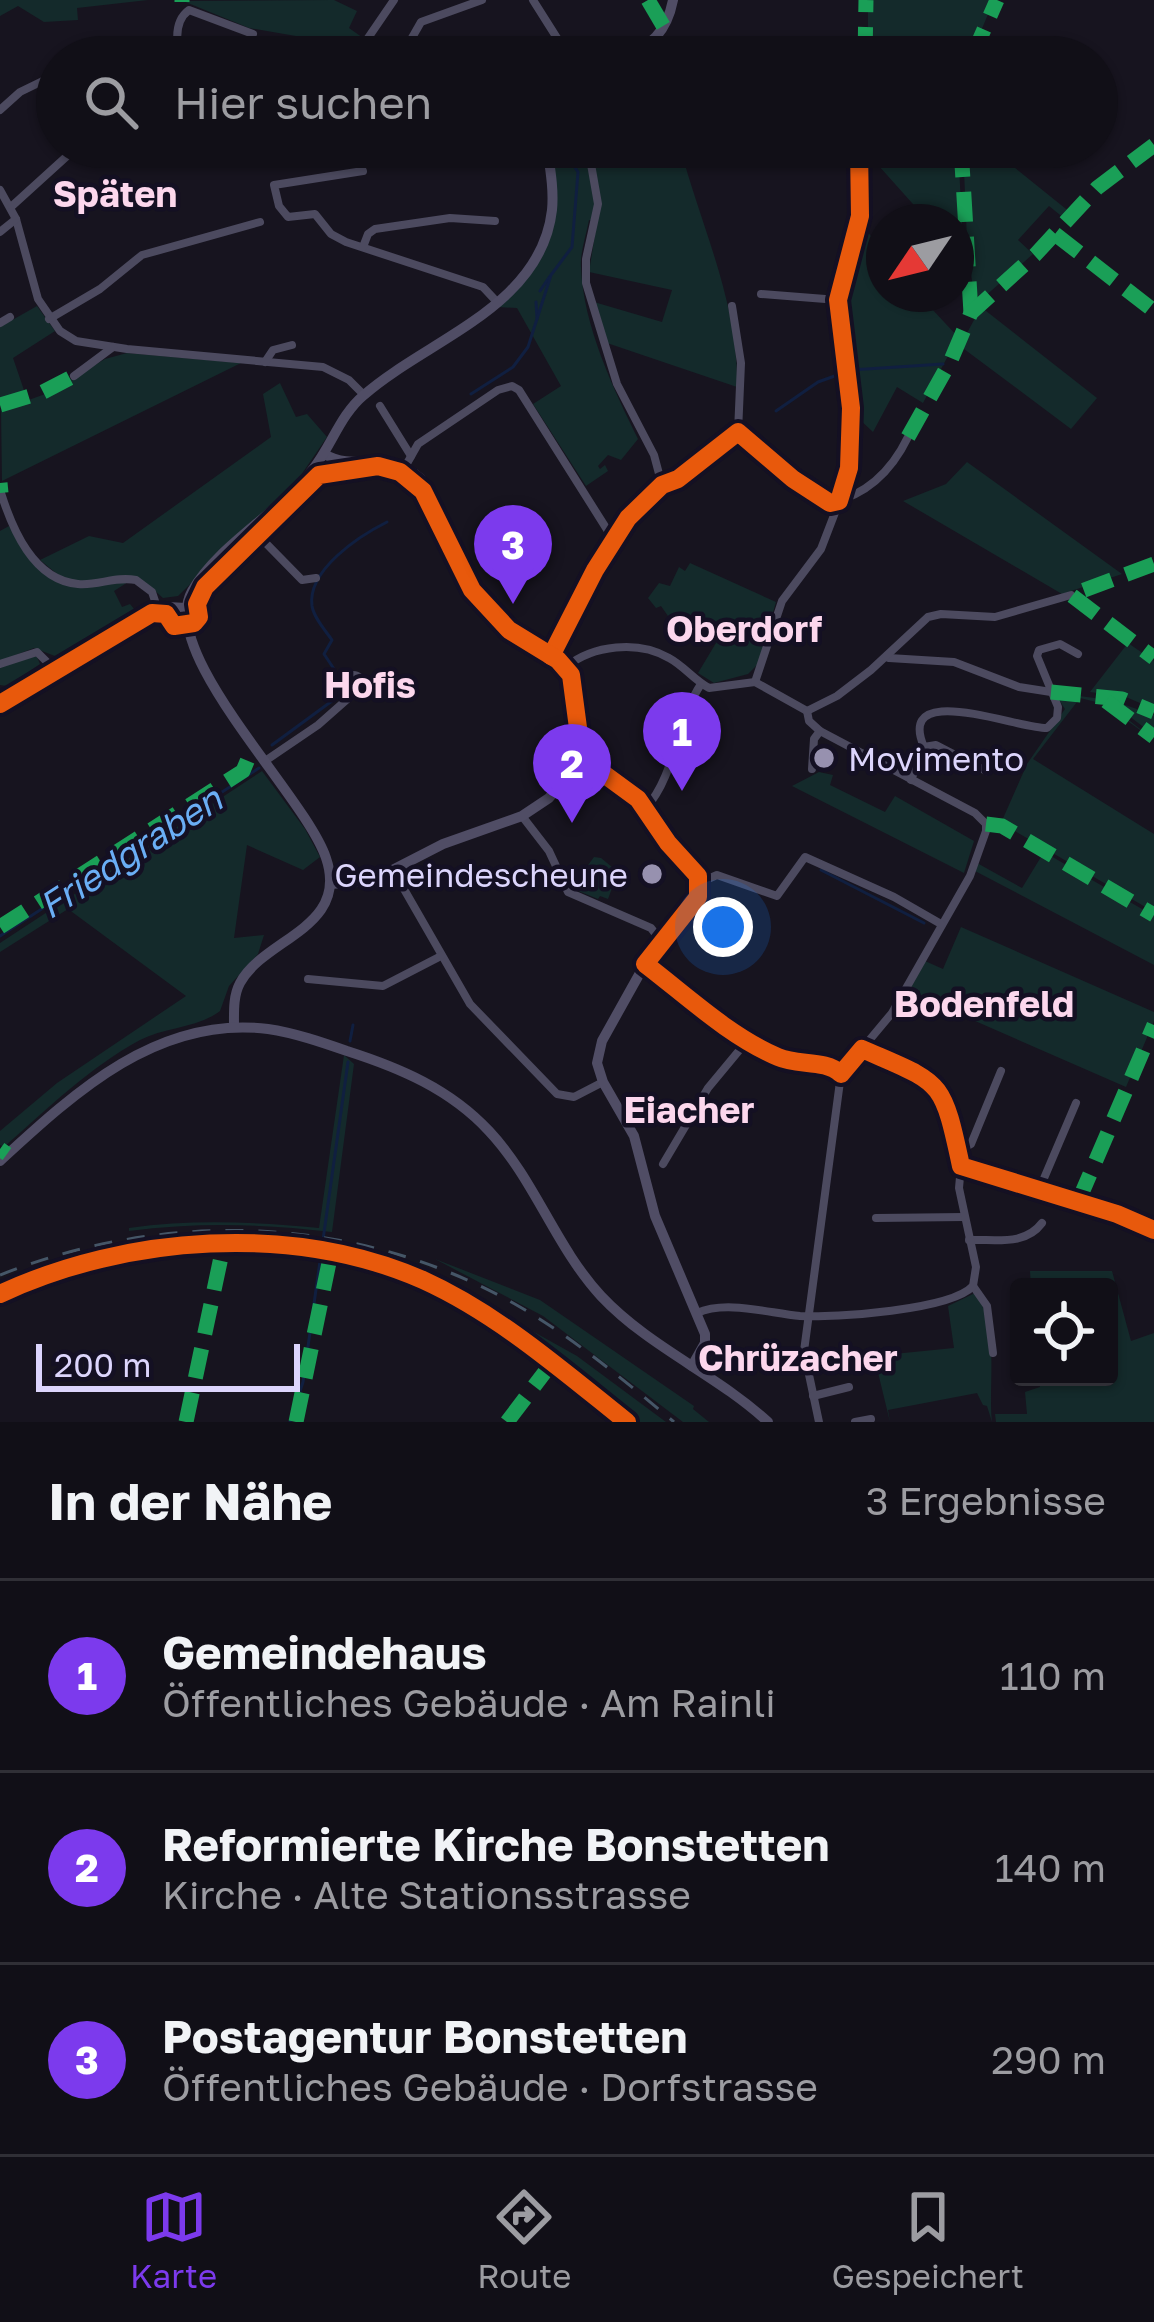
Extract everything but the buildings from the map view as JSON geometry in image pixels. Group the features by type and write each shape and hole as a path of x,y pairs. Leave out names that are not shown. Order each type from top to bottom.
{"main road":[{"path":"658,36 673,0"},
{"path":"234,1027 234,1003 242,980 312,921 330,884 319,842 195,653 185,624 186,608 200,581 297,489 364,394 497,302 526,274 550,225 550,168"},
{"path":"324,454 343,462 408,461 491,611 508,630 566,667 574,684 574,756 549,798 522,816 443,844 361,885 330,884"},
{"path":"0,697 156,604 186,608"},
{"path":"574,756 646,808 656,828 701,882 698,897 645,964 598,1054 603,1082 634,1136 655,1216 697,1312 706,1343 692,1366"},
{"path":"0,1161 132,1056 179,1036 234,1027 272,1030 350,1052 428,1083 486,1128 511,1156 561,1243 592,1285 646,1339 768,1422"}],"street":[{"path":"370,36 394,0"},
{"path":"413,36 421,22 482,0"},
{"path":"533,0 556,36"},
{"path":"177,36 180,18 189,10 253,34"},
{"path":"0,110 36,84"},
{"path":"12,207 54,168"},
{"path":"592,168 598,204 586,260 588,294 617,384 654,455 662,485"},
{"path":"363,171 269,185 288,217 315,214 331,234 483,287 497,302"},
{"path":"0,190 12,207 38,298 50,319 76,341 323,368 349,380 364,394"},
{"path":"754,682 782,601 821,549 849,468 851,408 838,300 857,238 862,201"},
{"path":"363,247 375,229 450,218 495,221"},
{"path":"0,232 16,219"},
{"path":"50,319 100,289 142,255 260,222"},
{"path":"761,294 838,300"},
{"path":"733,306 741,363 738,432"},
{"path":"0,323 10,317"},
{"path":"265,362 273,350 292,345"},
{"path":"74,376 113,347"},
{"path":"408,461 418,444 498,390 516,387 613,538"},
{"path":"380,406 408,461"},
{"path":"550,656 613,538 662,485 738,432"},
{"path":"738,432 793,479 822,499 838,501 886,474 908,437"},
{"path":"1,493 17,538 58,577 77,584 136,580 152,592 156,604"},
{"path":"252,529 302,580 316,578"},
{"path":"807,711 837,696 887,658 920,621 933,615 995,617 1071,595"},
{"path":"911,780 924,747 919,725 933,710 1047,728 1058,713 1037,656 1039,650 1060,644 1078,654"},
{"path":"566,667 602,648 657,652 709,688 754,682 807,711"},
{"path":"0,664 38,652 50,665"},
{"path":"887,658 954,662 1019,687 1052,692"},
{"path":"646,808 661,785 688,704 701,684"},
{"path":"264,762 352,695"},
{"path":"807,711 809,721 820,731 971,811 986,824 986,837 970,876 885,1025 841,1074 804,1352 819,1422"},
{"path":"812,769 814,739 820,731"},
{"path":"924,747 936,745 986,771"},
{"path":"522,816 549,851 568,892 651,928 669,930"},
{"path":"701,882 717,875 777,896 805,857 941,924"},
{"path":"392,869 474,1010 556,1094 574,1097 603,1082"},
{"path":"651,928 661,941"},
{"path":"308,980 383,986 441,956"},
{"path":"645,964 747,1041 781,1059 830,1066 841,1074"},
{"path":"663,1164 708,1088 747,1041"},
{"path":"697,1312 720,1307 808,1316 878,1312 958,1299 973,1286 976,1267 959,1188 961,1166 938,1090 911,1068 862,1048"},
{"path":"958,1151 971,1144 1001,1071"},
{"path":"1039,1190 1076,1102"},
{"path":"961,1166 1154,1230"},
{"path":"876,1218 964,1217"},
{"path":"969,1240 1022,1239 1033,1235 1042,1223"},
{"path":"973,1286 987,1306 993,1353"},
{"path":"745,1362 804,1352"},
{"path":"813,1396 849,1387"},
{"path":"856,1422 871,1419"}],"green space":[{"path":"0,0 148,0 77,8 78,20 44,22 18,6 0,16"},
{"path":"334,0 357,11 349,28 360,36 296,36 249,28 183,1"},
{"path":"868,0 994,0 979,36 868,36"},
{"path":"554,168 686,168 725,295 736,356 737,387 607,343 594,302 662,322 672,290 589,272 597,222 589,220 581,261 587,311 638,439 621,460 608,455 598,466 605,465 608,471 586,486 533,404 561,386 517,308 498,307 543,254 556,196"},
{"path":"881,168 959,168 961,204 913,204"},
{"path":"964,168 1015,168 1071,213 1065,219 1049,206 1018,240 1033,254 975,305 974,204 965,204"},
{"path":"862,223 866,229 866,312 935,312 958,337 923,403 897,387 873,432 855,415 841,312"},
{"path":"37,306 55,331 13,358 26,396 0,402 0,327"},
{"path":"981,307 1097,398 1071,429 960,346"},
{"path":"127,353 241,363 2,481 1,410 48,393 105,359"},
{"path":"280,383 296,417 307,414 327,437 299,478 178,596 163,598 126,577 73,581 40,560 89,536 123,543 271,437 263,394"},
{"path":"967,462 1122,574 1062,594 903,501 946,484"},
{"path":"9,526 25,554 69,585 128,582 114,591 122,607 130,604 134,609 55,656 34,648 0,661 0,531"},
{"path":"690,563 776,602 758,664 748,674 714,683 698,673 716,643 668,616 648,598 659,583 670,586 679,567 685,571"},
{"path":"1128,643 1154,661 1154,709 1126,697 1090,692"},
{"path":"37,657 40,664 7,686 0,685 0,667"},
{"path":"1064,694 1102,699 1154,740 1104,704 1080,698 1033,759 1154,834 1154,912 1001,823 1027,764 1065,709 1059,700"},
{"path":"1108,700 1154,715 1154,735"},
{"path":"262,771 320,857 303,870 247,845 234,938 264,935 258,954 229,986 220,1011 122,1051 4,1147 0,1145 0,1131 57,1083 186,996 68,909 0,952 0,943"},
{"path":"819,772 833,775 830,785 885,812 895,796 974,841 964,873 792,786"},
{"path":"1044,852 1154,916 1154,965 975,871 977,863 1022,888"},
{"path":"594,857 618,872 608,899 576,890 564,871 586,868"},
{"path":"961,927 1154,1012 1126,1087 918,996 920,991 911,987 925,961 943,969"},
{"path":"344,1055 354,1064 332,1232 231,1225 129,1231 200,1222 319,1228"},
{"path":"435,1259 540,1300 694,1406 709,1422 683,1422 543,1316"},
{"path":"1030,1271 1112,1271 1114,1278 1030,1278"},
{"path":"439,1279 577,1356 666,1422 634,1422 486,1311 438,1284"},
{"path":"975,1293 988,1322 992,1422 977,1393 888,1410 890,1422 874,1356 954,1348 948,1306"},
{"path":"1118,1293 1131,1341 1154,1333 1154,1422 996,1422 995,1414 1027,1414 1025,1392 1040,1387 1118,1386"}],"waterway":[{"path":"471,394 513,367 528,347 551,275 572,247 575,168"},
{"path":"540,291 550,276"},
{"path":"536,302 537,318"},
{"path":"851,370 943,364"},
{"path":"776,411 818,382 843,373"},
{"path":"272,745 336,698 334,669 324,654 332,640 313,610 313,593 337,556 387,522"},
{"name":"Friedgraben","path":"0,936 259,768"},
{"path":"821,870 924,923"},
{"path":"350,1041 353,1025"},
{"path":"290,1422 303,1382 348,1062"}],"railway":[{"path":"0,1275 64,1253 197,1231 264,1231 331,1239 396,1254 459,1276 520,1307 619,1376 674,1422"}],"marked path":[{"path":"648,0 664,27"},
{"path":"865,36 866,0"},
{"path":"981,36 997,0"},
{"path":"908,437 971,313 1035,255 1097,188 1154,145"},
{"path":"962,168 971,313"},
{"path":"1055,234 1154,311"},
{"path":"0,405 74,376"},
{"path":"0,483 1,493"},
{"path":"1154,564 1071,595 1154,658"},
{"path":"1051,692 1122,699 1154,712"},
{"path":"1106,701 1154,737"},
{"path":"0,927 243,771 257,753"},
{"path":"986,824 1002,826 1154,915"},
{"path":"1078,1202 1154,1025"},
{"path":"0,1149 7,1154"},
{"path":"186,1422 224,1243"},
{"path":"296,1422 331,1253"},
{"path":"507,1422 551,1364"}],"cycle path":[{"path":"551,656 628,518 662,485 678,479 738,432 793,479 830,503 839,501 849,468 851,408 838,300 860,216 859,168"},
{"path":"0,704 152,613 166,614 174,626 194,623 205,587 319,475 378,466 400,472 423,491 472,590 509,630 558,660 571,675 582,758 638,799 698,876 698,897 645,964 725,1027 778,1057 827,1066 841,1074 862,1049 923,1078 934,1087 949,1115 961,1166 1154,1230"},
{"path":"0,1294 49,1274 155,1249 210,1243 320,1250 423,1280 478,1309 627,1422"}],"place":[{"name":"Postagentur Bonstetten","path":"513,604"},
{"name":"Movimento","path":"824,758"},
{"name":"Gemeindehaus","path":"682,791"},
{"name":"Reformierte Kirche Bonstetten","path":"572,823"},
{"name":"Gemeindescheune","path":"652,874"}],"district":[{"name":"Späten","path":"115,193"},
{"name":"Oberdorf","path":"744,628"},
{"name":"Hofis","path":"370,684"},
{"name":"Bodenfeld","path":"984,1003"},
{"name":"Eiacher","path":"689,1109"},
{"name":"Chrüzacher","path":"798,1357"}]}
